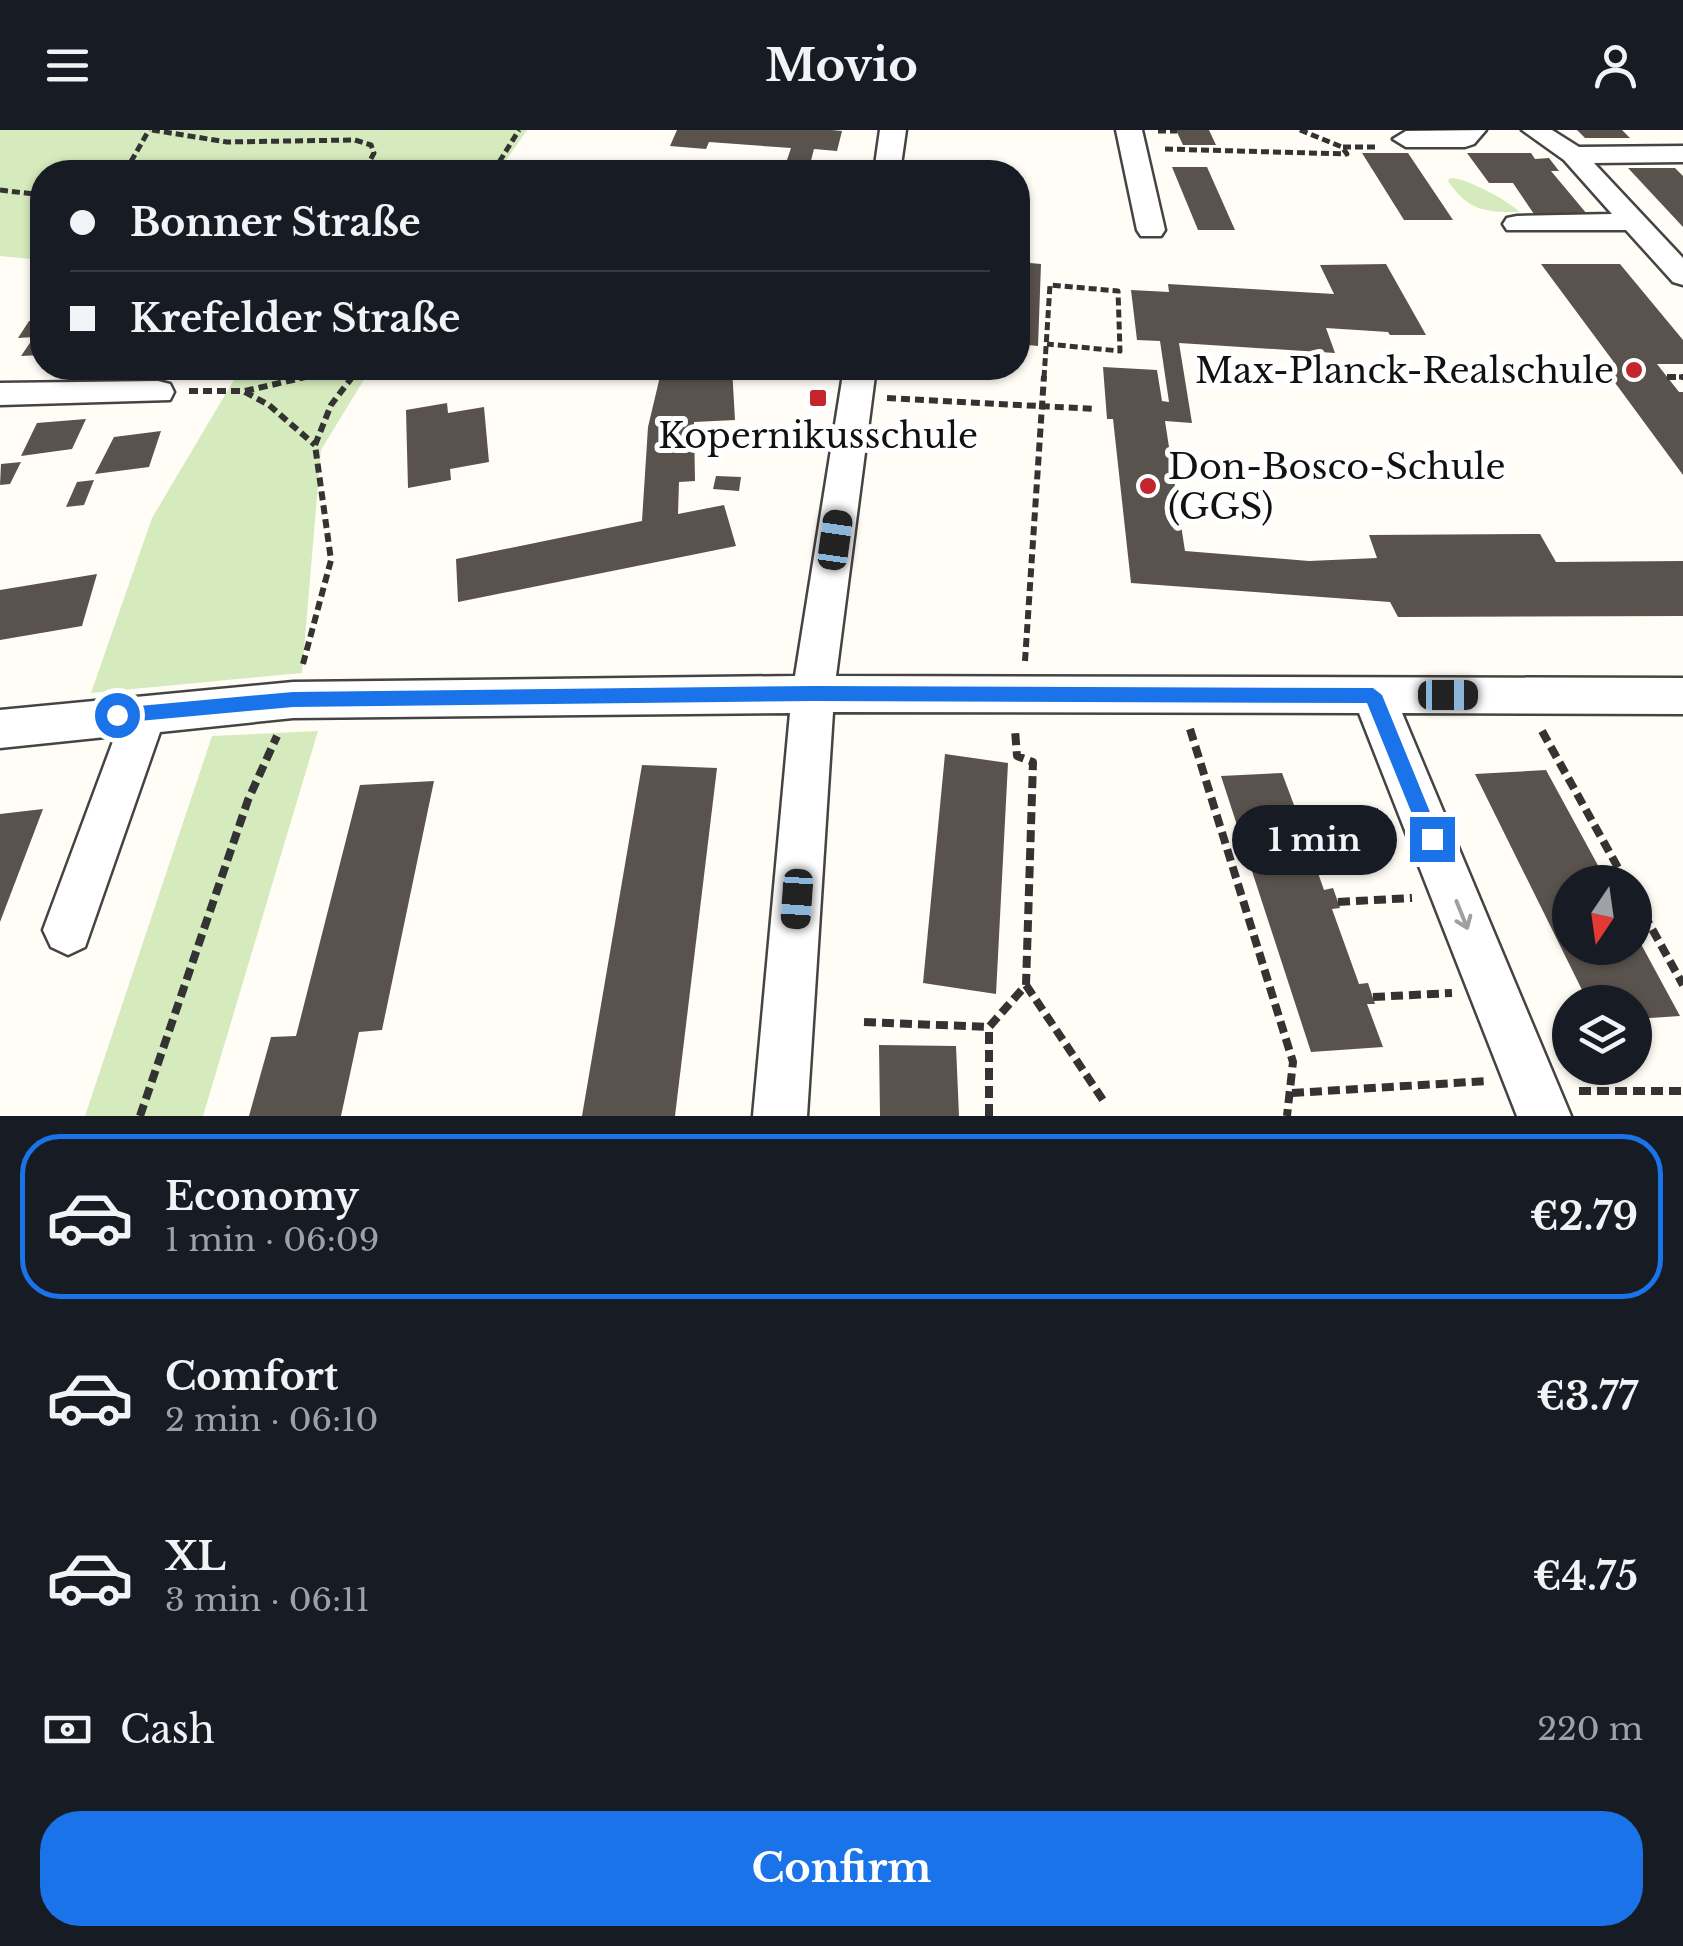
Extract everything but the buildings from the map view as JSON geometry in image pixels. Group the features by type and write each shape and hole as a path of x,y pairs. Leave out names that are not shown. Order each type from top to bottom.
{"street":[{"path":"889,160 893,130"},
{"path":"1406,139 1466,139 1472,130"},
{"path":"1132,140 1151,230"},
{"path":"1561,148 1644,142"},
{"path":"1561,148 1683,154"},
{"path":"1561,148 1683,164"},
{"path":"1561,148 1632,222 1671,254 1683,276"},
{"path":"1517,224 1632,222"},
{"path":"780,1116 813,693 858,382"},
{"path":"0,394 158,392"},
{"path":"0,729 293,700 813,693 1683,696"},
{"path":"1373,695 1535,1095"},
{"path":"68,930 145,713"}],"path":[{"path":"132,160 151,130 227,142 355,140 371,146 374,153 370,160"},
{"path":"500,160 519,130"},
{"path":"1132,140 1263,154 1346,154 1342,147 1300,130"},
{"path":"0,190 30,194"},
{"path":"1048,344 1120,352 1118,291 1050,285 1018,694 1017,756 1034,762 1026,985 1104,1103"},
{"path":"1667,377 1683,377"},
{"path":"158,392 243,391 291,380"},
{"path":"858,382 1043,407 1096,408"},
{"path":"243,391 269,404 315,445"},
{"path":"1179,694 1292,1062 1287,1116"},
{"path":"1522,696 1616,865"},
{"path":"1305,813 1420,811"},
{"path":"1338,902 1454,896"},
{"path":"1652,929 1683,985"},
{"path":"989,1116 990,1027 1026,985"},
{"path":"1373,997 1493,991"},
{"path":"864,1022 990,1027"},
{"path":"1292,1092 1535,1095 1683,1091"}],"green space":[{"path":"0,130 527,130 506,160 30,160 30,259 0,256"},
{"path":"1450,178 1486,191 1519,212 1478,208 1456,191 1448,181"},
{"path":"234,380 364,380 321,450 302,673 91,693 152,518"},
{"path":"318,731 203,1116 85,1116 212,736"}],"place":[{"name":"Max-Planck-Realschule","path":"1634,370"},
{"name":"Kopernikusschule","path":"818,398"},
{"name":"Don-Bosco-Schule (GGS)","path":"1148,486"}],"route":[{"path":"117,715 293,700 813,693 1373,695 1432,839"}]}
